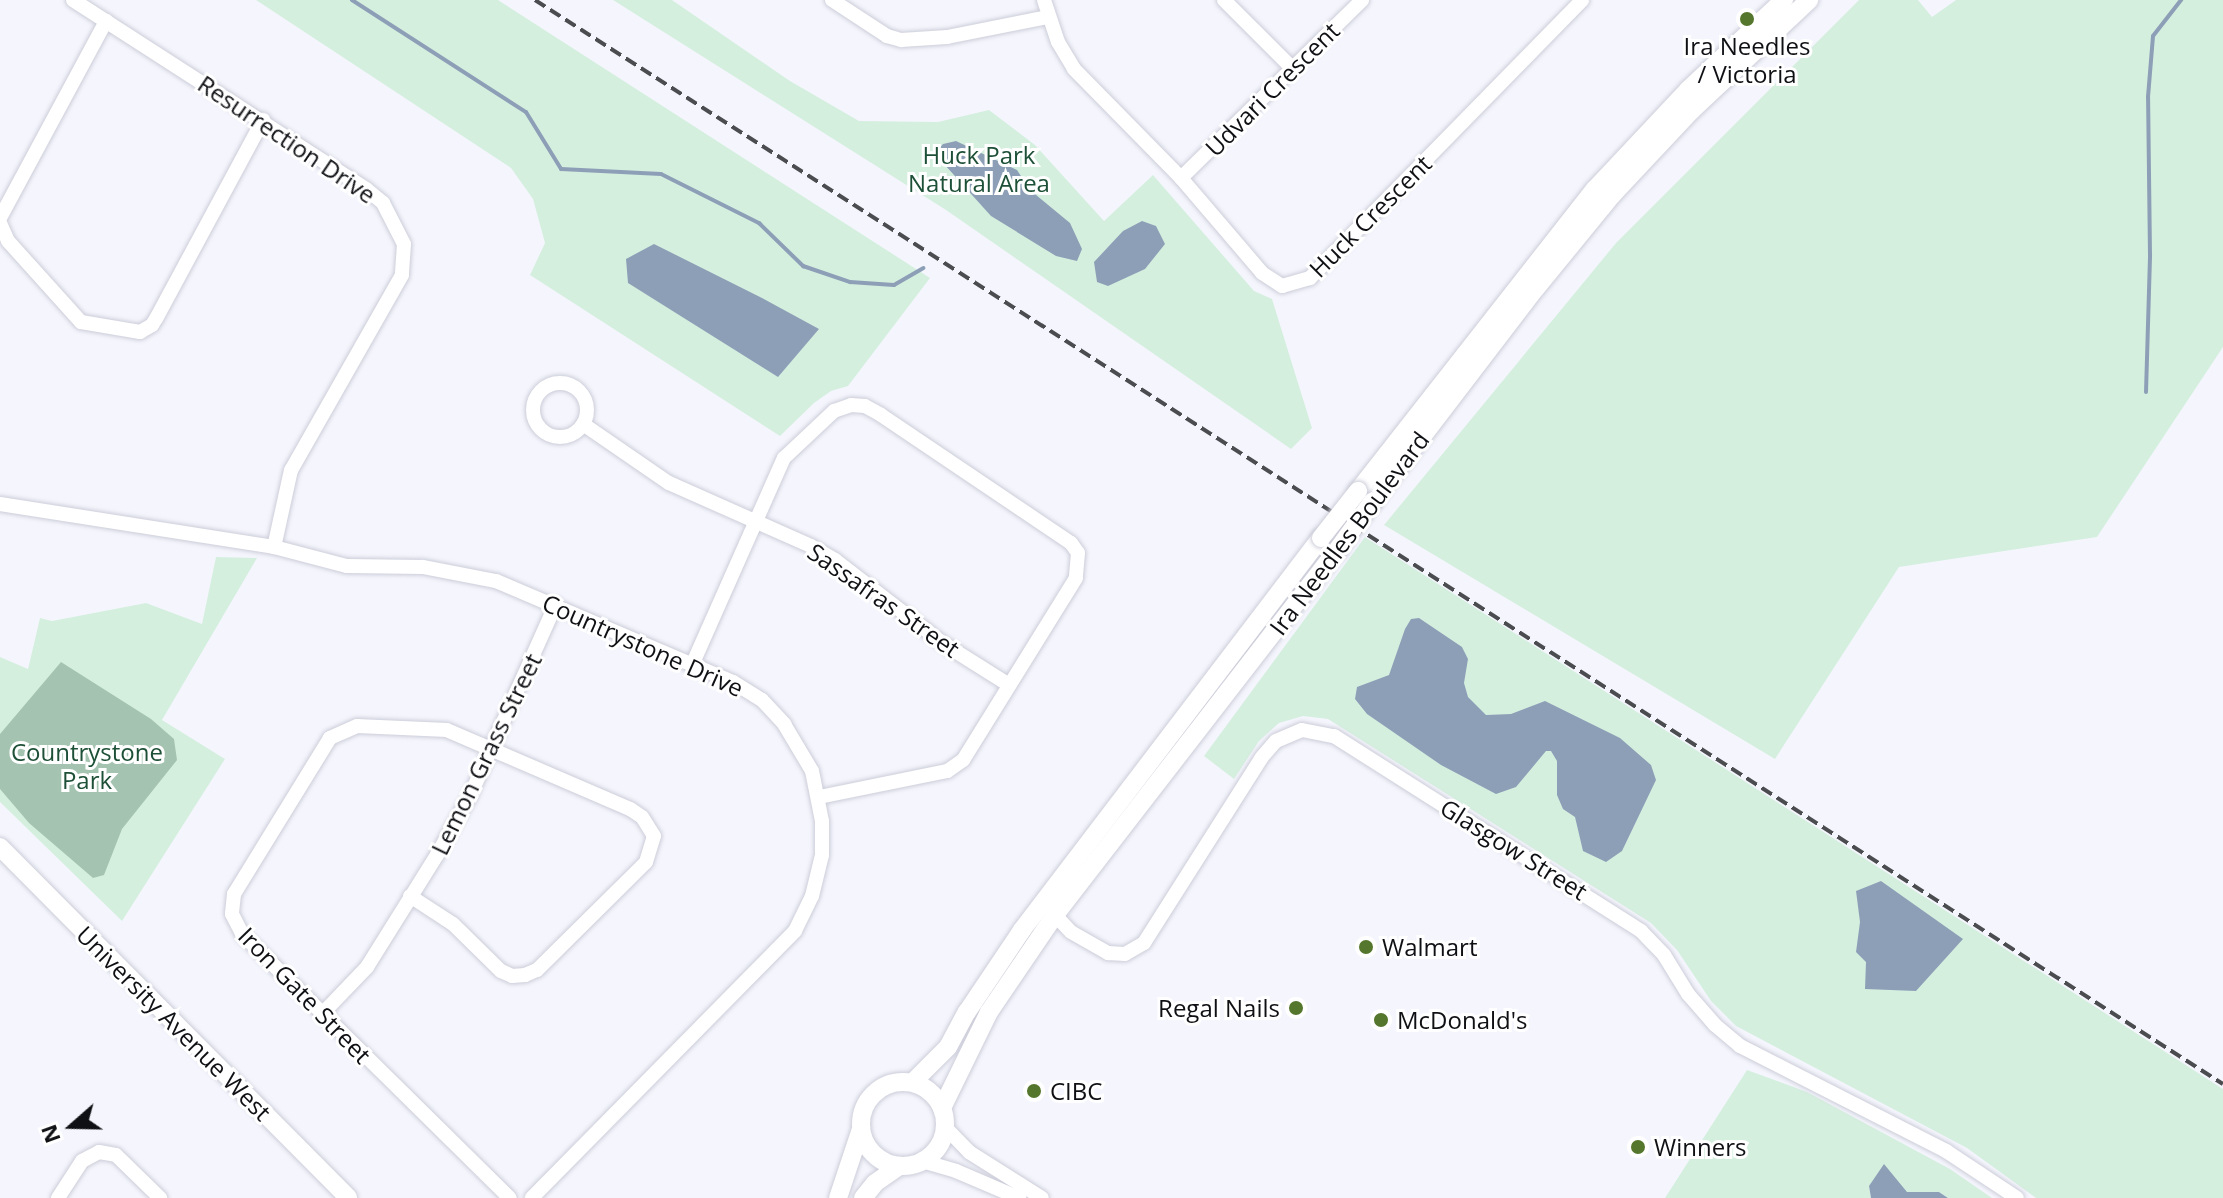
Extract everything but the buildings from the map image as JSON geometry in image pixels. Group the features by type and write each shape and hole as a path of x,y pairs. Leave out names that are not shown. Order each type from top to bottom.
{"main road":[{"name":"Ira Needles Boulevard","path":"944,1118 989,1012 1055,915 1338,549 1365,496 1595,189 1688,90 1784,0"},
{"name":"Ira Needles Boulevard","path":"913,1082 948,1047 967,1012 1022,930 1321,538 1365,496 1613,194 1692,110 1809,0"},
{"name":"University Avenue West","path":"0,847 348,1198"},
{"path":"838,1198 861,1129 866,1103 875,1092 900,1081 913,1082 936,1097 944,1118 938,1147 922,1161 899,1166 875,1183 863,1198"},
{"path":"861,1129 874,1154 899,1166"}],"street":[{"name":"Resurrection Drive","path":"73,0 263,120 383,203 404,244 402,275 291,470 274,547"},
{"path":"832,0 887,36 901,40 947,37 1047,17"},
{"name":"Huck Crescent","path":"1044,0 1047,17 1074,69 1181,178 1269,280 1282,286 1301,284 1310,278 1582,0"},
{"path":"1224,0 1293,69"},
{"name":"Udvari Crescent","path":"1181,178 1362,0"},
{"path":"106,21 0,220 8,241 81,322 140,332 152,325 263,120"},
{"path":"693,663 784,458 834,411 851,405 865,406 881,415 1062,536 1078,553 1076,578 963,760 947,771 819,797"},
{"name":"Sassafras Street","path":"583,424 669,483 755,520 835,560 944,644 1009,685"},
{"name":"Countrystone Drive","path":"0,504 274,547 347,566 423,567 464,573 556,604 693,663 762,700 799,745 812,771 819,797 822,855 812,896 795,931 532,1198"},
{"name":"Lemon Grass Street","path":"322,1014 367,967 437,855 491,748 556,604"},
{"name":"Iron Gate Street","path":"410,896 453,924 501,971 512,976 525,975 537,970 650,856 654,836 642,817 491,748 434,727 357,726 338,732 324,748 234,894 235,924 242,934 510,1198"},
{"name":"Glasgow Street","path":"1055,915 1071,932 1108,953 1125,954 1144,943 1276,741 1302,730 1334,736 1641,931 1664,955 1688,994 1715,1025 1740,1046 1946,1151 2017,1198"},
{"path":"944,1118 969,1152 1042,1198"},
{"path":"58,1198 82,1161 99,1152 116,1155 160,1198"},
{"path":"922,1161 1019,1198"}],"green space":[{"path":"256,0 498,0 930,278 848,386 831,391 814,403 780,436 530,275 545,243 533,199 511,168"},
{"name":"Huck Park Natural Area","path":"613,0 672,0 790,81 859,121 938,122 989,110 1035,145 1104,221 1153,175 1254,291 1272,299 1312,428 1291,449 946,210"},
{"path":"1859,0 1918,0 1932,17 1956,0 2223,0 2223,347 2097,537 1899,567 1775,759 1384,525 1616,243"},
{"path":"1365,537 2223,1089 2223,1198 2036,1198 1967,1148 1736,1026 1711,1001 1677,950 1651,923 1328,719 1303,716 1279,723 1259,741 1234,779 1204,756"},
{"name":"Countrystone Park","path":"216,557 257,558 162,720 225,759 122,921 0,802 0,657 28,669 40,618 52,621 146,603 202,624"},
{"path":"61,662 151,719 174,739 177,760 122,829 104,875 93,878 29,823 0,789 0,734"},
{"path":"1747,1070 1807,1092 1950,1169 1992,1198 1948,1198 1939,1192 1907,1193 1869,1186 1871,1198 1665,1198"}],"water":[{"path":"956,141 1017,170 1030,190 1070,223 1082,249 1077,261 1056,256 991,216 935,154 943,144"},
{"path":"1142,221 1156,226 1165,244 1145,269 1108,286 1097,282 1094,262 1123,231"},
{"path":"654,244 819,329 778,377 628,283 626,259"},
{"path":"1419,618 1462,647 1468,659 1464,683 1468,697 1486,715 1511,714 1545,701 1620,738 1651,765 1656,780 1622,851 1606,862 1583,851 1575,817 1563,809 1557,795 1557,761 1551,751 1546,751 1516,787 1496,794 1441,765 1367,714 1355,699 1357,687 1389,675 1405,629 1411,619"},
{"path":"1881,881 1963,939 1916,991 1865,989 1866,962 1856,952 1860,922 1856,891"},
{"path":"1884,1164 1907,1192 1939,1192 1948,1198 1871,1198 1869,1186"}],"waterway":[{"path":"352,0 526,112 561,169 661,174 759,223 803,266 850,282 894,285 924,268"},
{"path":"2146,392 2150,255 2148,97 2153,36 2181,0"}],"railway":[{"path":"535,0 2223,1084"}],"place":[{"name":"Ira Needles / Victoria","path":"1747,19"},
{"name":"Walmart","path":"1366,947"},
{"name":"Regal Nails","path":"1296,1008"},
{"name":"McDonald's","path":"1381,1020"},
{"name":"CIBC","path":"1034,1091"},
{"name":"Winners","path":"1638,1147"}]}
